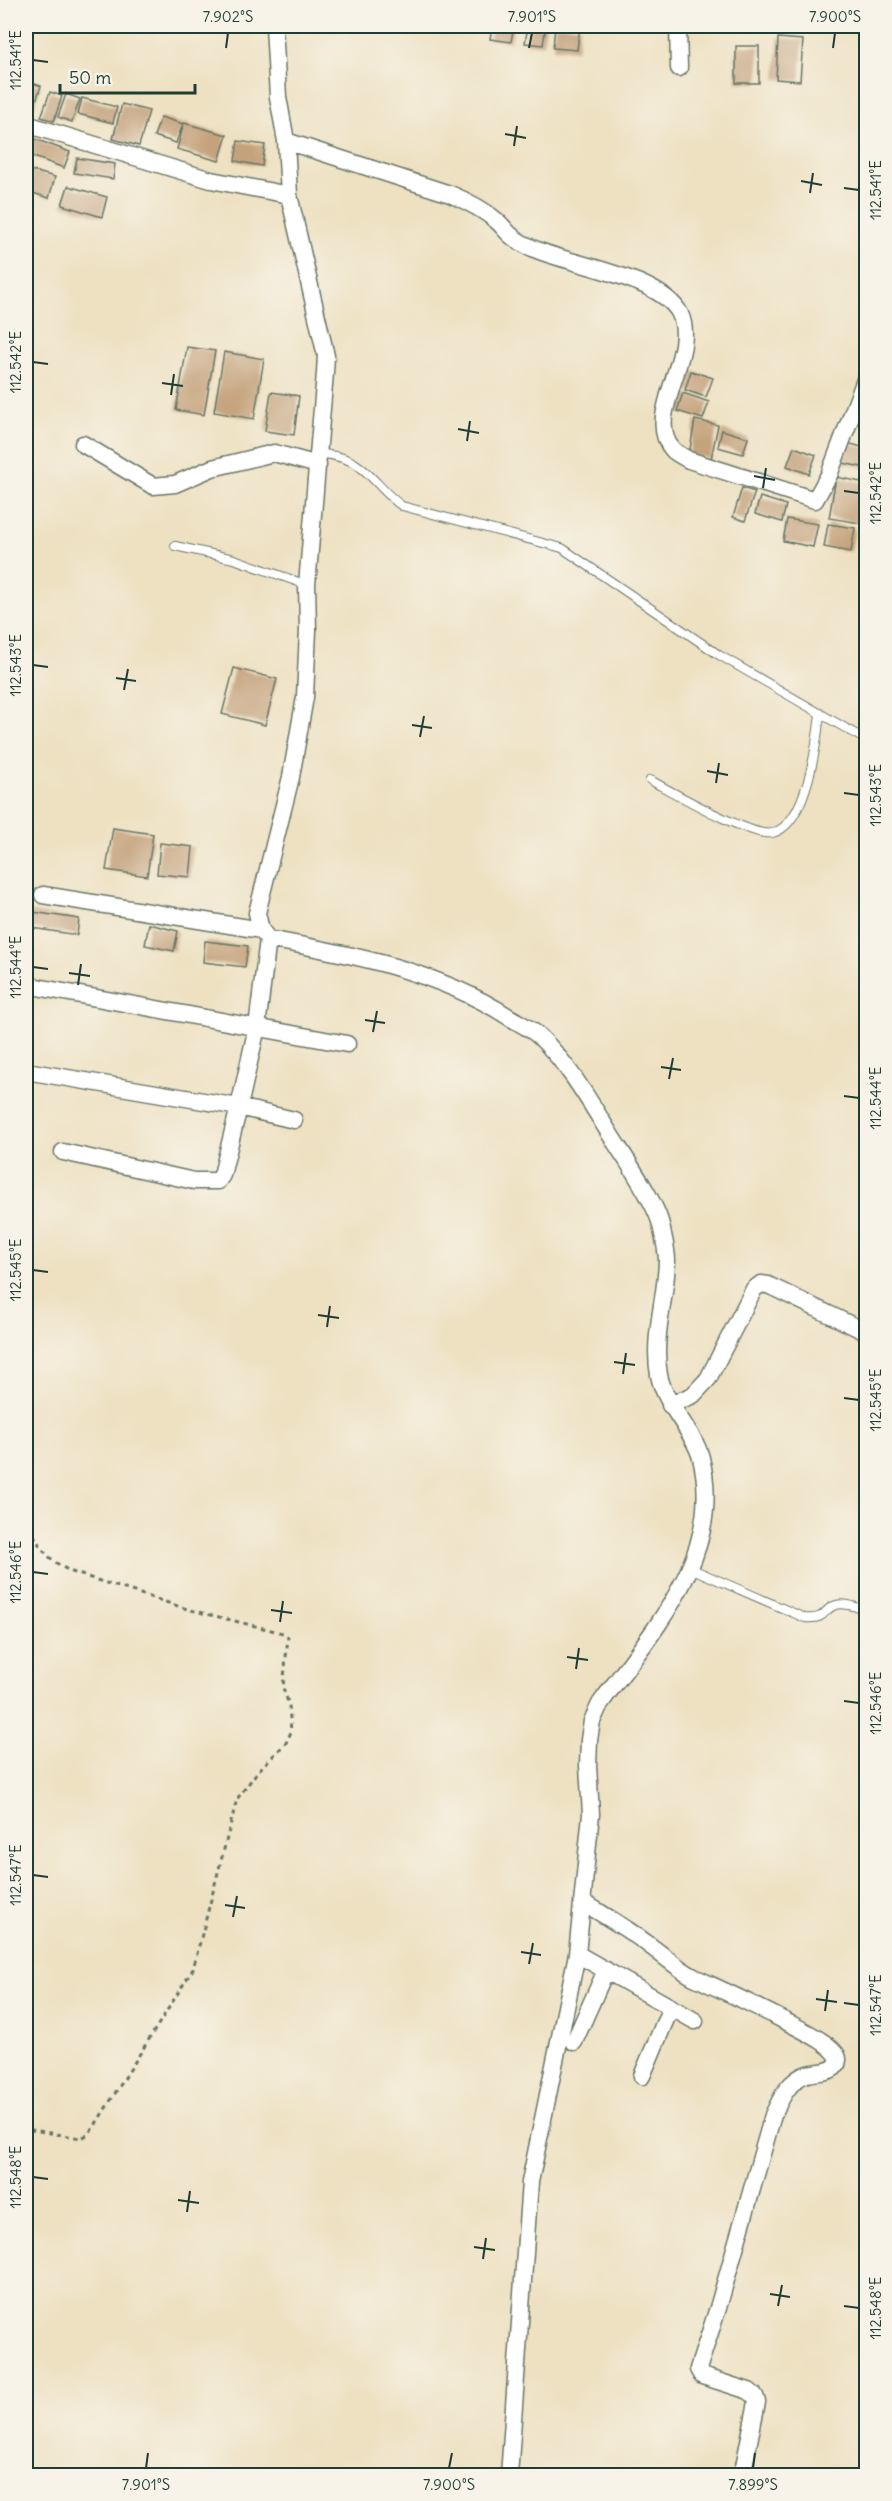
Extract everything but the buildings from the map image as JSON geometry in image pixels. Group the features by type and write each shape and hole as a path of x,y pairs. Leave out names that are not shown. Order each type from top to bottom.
{"street":[{"path":"63,1152 194,1181 218,1181 222,1175 257,1027 265,934 257,913 291,777 305,697 308,585 326,356 289,195 286,141 278,98 274,26"},
{"path":"678,26 679,68"},
{"path":"26,124 211,180 289,195"},
{"path":"286,141 461,199 498,221 514,239 538,250 651,288 670,302 680,315 684,331 681,354 665,415 664,434 673,451 689,460 814,500 829,475 867,377"},
{"path":"83,444 153,486 175,484 212,468 274,453 318,459"},
{"path":"43,896 265,934 340,952 388,965 490,1005 539,1036 578,1084 631,1167 660,1221 667,1258 656,1342 659,1377 670,1405 700,1454 705,1481 705,1511 701,1539 679,1594 600,1704 592,1720 588,1766 591,1814 577,1954 530,2182 509,2475"},
{"path":"26,985 347,1044"},
{"path":"26,1071 239,1107 294,1120"},
{"path":"670,1405 693,1395 708,1379 754,1289 761,1284 768,1285 867,1332"},
{"path":"583,1902 630,1931 692,1976 712,1983 817,2038 836,2052 839,2058 833,2069 807,2074 794,2082 781,2097 773,2115 718,2308 700,2357 698,2369 702,2376 749,2391 755,2396 757,2402 742,2475"},
{"path":"577,1954 695,2021"},
{"path":"574,2042 606,1970"},
{"path":"642,2076 671,2007"}],"lane":[{"path":"318,459 345,458 357,464 388,496 402,506 562,548 719,655 867,740"},
{"path":"175,546 234,559 308,585"},
{"path":"650,780 747,829 772,833 783,827 796,809 811,775 820,713"},
{"path":"690,1568 805,1618 824,1616 833,1606 839,1604 867,1610"}],"path":[{"path":"26,1518 38,1546 46,1556 65,1569 187,1609 283,1633 288,1637 284,1688 291,1719 291,1732 286,1743 258,1771 237,1799 194,1969 94,2127 81,2138 32,2130 26,2135"}]}
